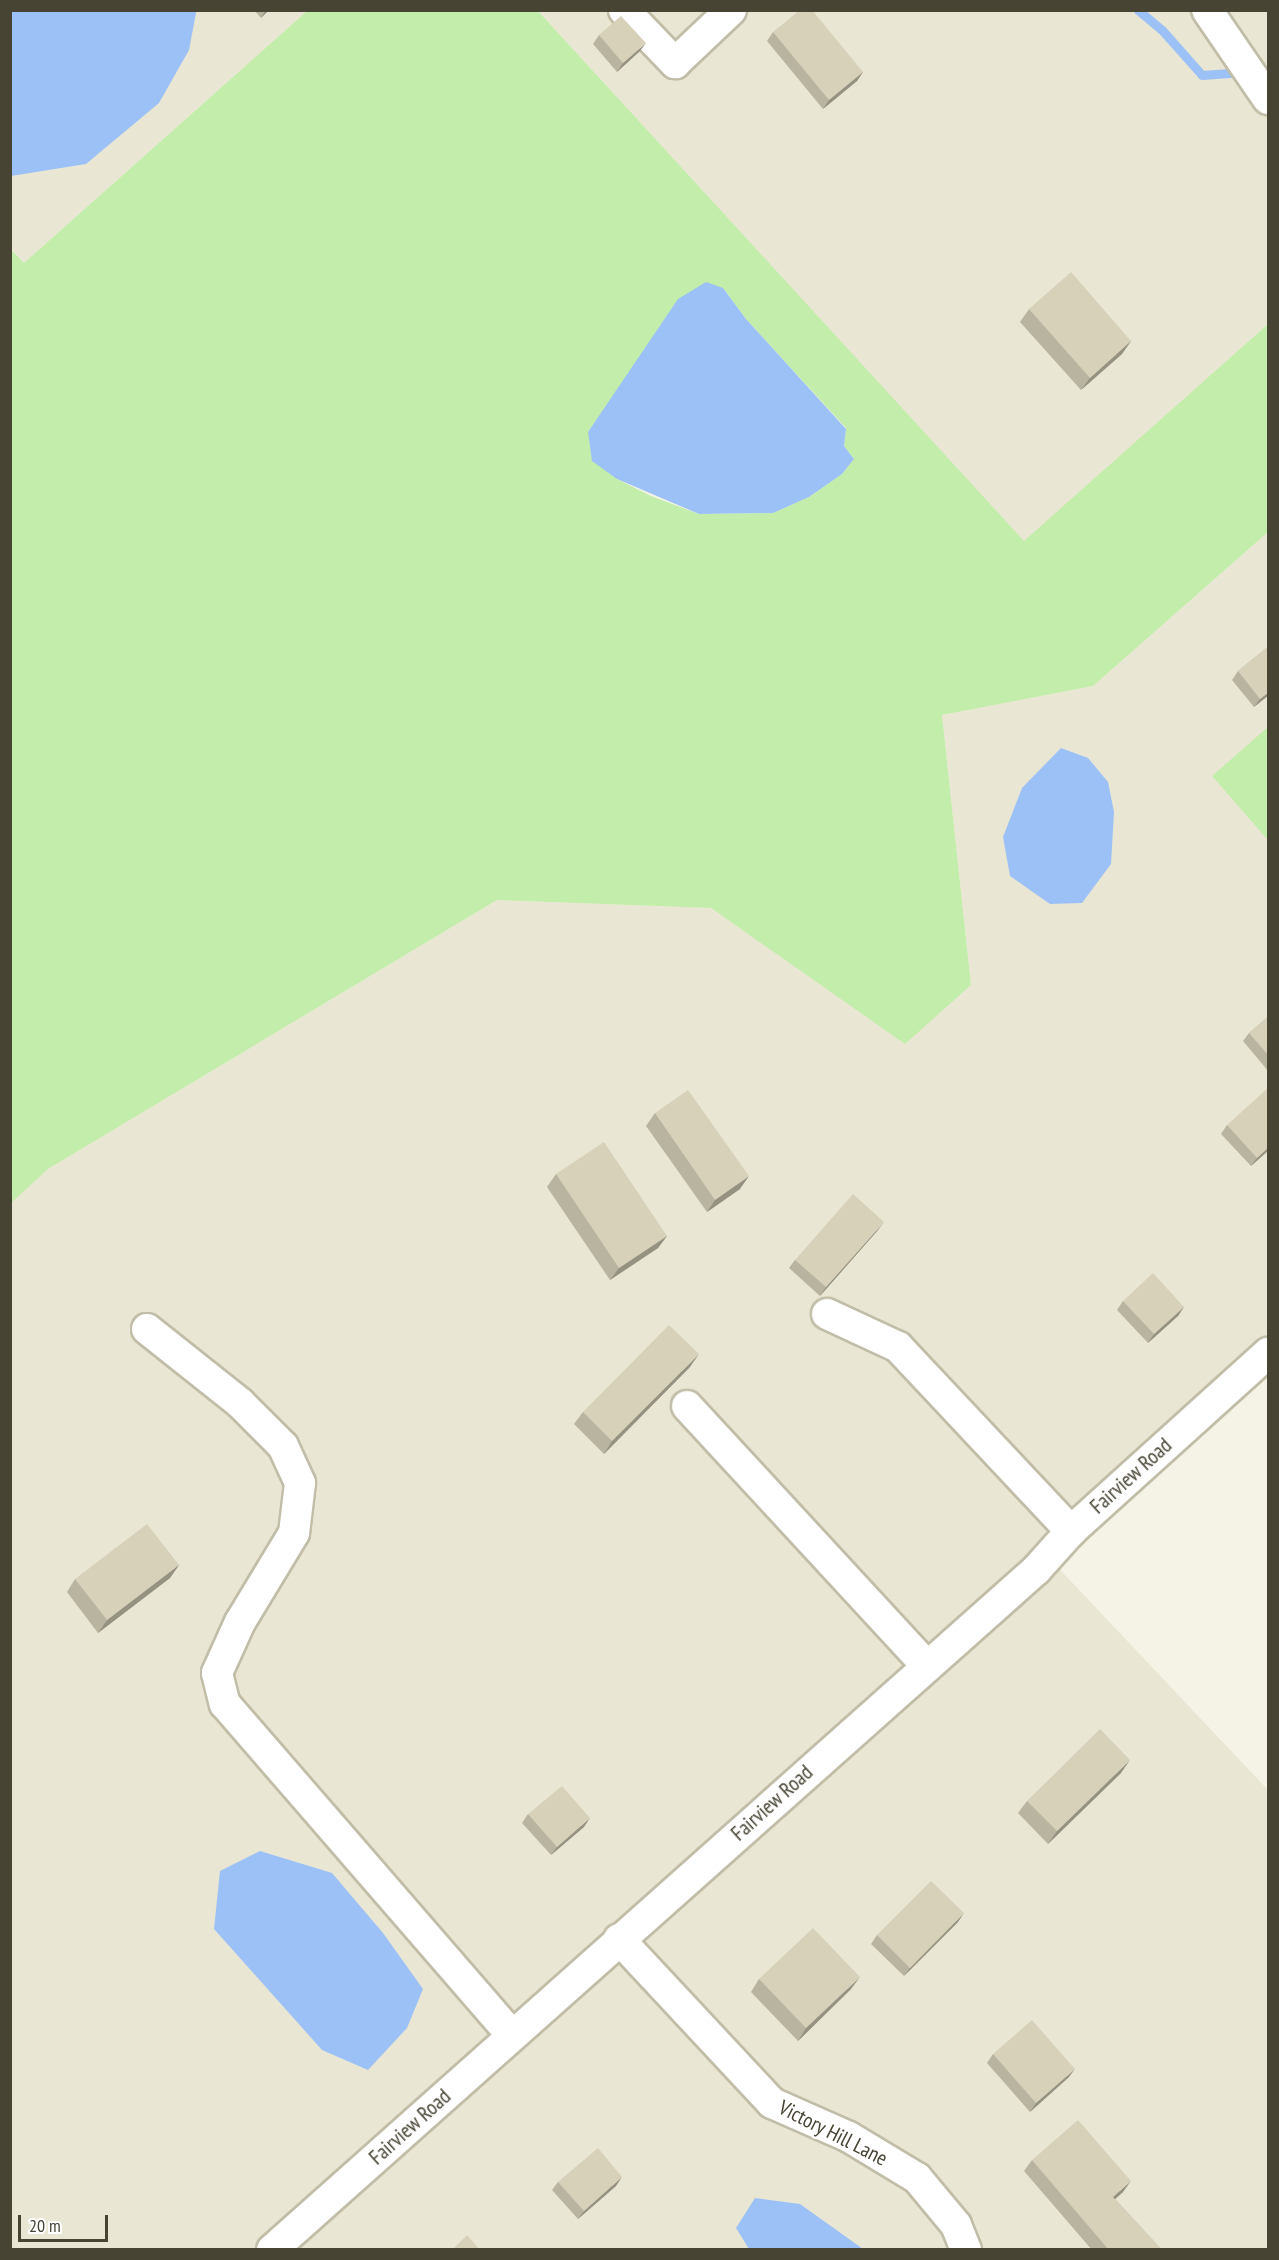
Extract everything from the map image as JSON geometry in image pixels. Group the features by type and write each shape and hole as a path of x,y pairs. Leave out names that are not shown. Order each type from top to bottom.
{"street":[{"path":"624,10 675,63 731,10"},
{"path":"1208,10 1269,99"},
{"path":"827,1314 898,1347 1071,1531"},
{"path":"147,1329 240,1403 283,1446 300,1483 294,1533 240,1622 217,1673 225,1704 512,2035"},
{"name":"Fairview Road","path":"272,2250 1036,1569 1071,1531 1269,1353"},
{"path":"687,1406 927,1666"},
{"name":"Victory Hill Lane","path":"619,1939 772,2103 849,2137 917,2178 956,2225 966,2250"}],"shaded area":[{"path":"10,11 307,11 24,263 11,248"},
{"path":"538,11 1268,11 1268,324 1024,542"},
{"path":"1268,532 1268,1353 1049,1558 1268,1790 1268,2249 11,2249 10,1203 48,1169 497,900 711,908 905,1043 971,985 942,715 1093,686"}],"green space":[{"path":"307,11 538,11 1024,541 1268,324 1268,532 1093,686 942,715 971,985 905,1044 711,908 497,900 48,1169 11,1203 10,248 24,263","holes":["723,288 746,319 846,428 844,446 854,459 842,474 809,497 773,513 699,514 651,496 617,479 588,432 605,408"]},
{"path":"1268,727 1268,840 1212,776"}],"water":[{"path":"11,10 196,10 196,13 189,50 159,103 86,164 11,176"},
{"path":"706,282 723,288 746,319 846,429 844,446 854,459 842,474 809,497 773,513 699,514 617,479 592,461 588,432 678,299"},
{"path":"1061,748 1088,758 1108,782 1114,812 1111,864 1082,903 1050,904 1010,876 1003,837 1022,788"},
{"path":"260,1851 332,1873 383,1933 423,1989 407,2028 368,2070 322,2050 214,1929 220,1871"},
{"path":"755,2198 800,2204 863,2249 749,2249 736,2228"}],"building":[{"path":"800,10 812,10 863,72 829,100 773,32"},
{"path":"621,16 646,43 623,63 599,35"},
{"path":"1071,272 1131,341 1090,378 1029,309"},
{"path":"1269,646 1269,692 1260,699 1238,671"},
{"path":"1269,1016 1269,1056 1249,1033"},
{"path":"1269,1087 1269,1147 1257,1158 1227,1125"},
{"path":"688,1090 749,1176 715,1200 655,1113"},
{"path":"604,1142 667,1236 619,1268 556,1174"},
{"path":"853,1194 884,1222 826,1287 795,1260"},
{"path":"1153,1273 1184,1307 1154,1334 1123,1301"},
{"path":"669,1325 699,1354 612,1441 583,1412"},
{"path":"147,1524 179,1565 107,1620 75,1579"},
{"path":"1100,1729 1130,1760 1057,1831 1027,1801"},
{"path":"562,1786 590,1818 557,1847 528,1814"},
{"path":"931,1881 964,1913 910,1968 877,1935"},
{"path":"813,1928 860,1977 806,2028 759,1979"},
{"path":"1032,2020 1075,2069 1036,2103 993,2054"},
{"path":"1078,2120 1131,2181 1113,2197 1162,2250 1109,2250 1032,2160"},
{"path":"598,2148 622,2177 584,2211 558,2182"},
{"path":"467,2235 480,2250 452,2250"}],"waterway":[{"path":"1138,10 1162,30 1202,75 1243,72"}]}
